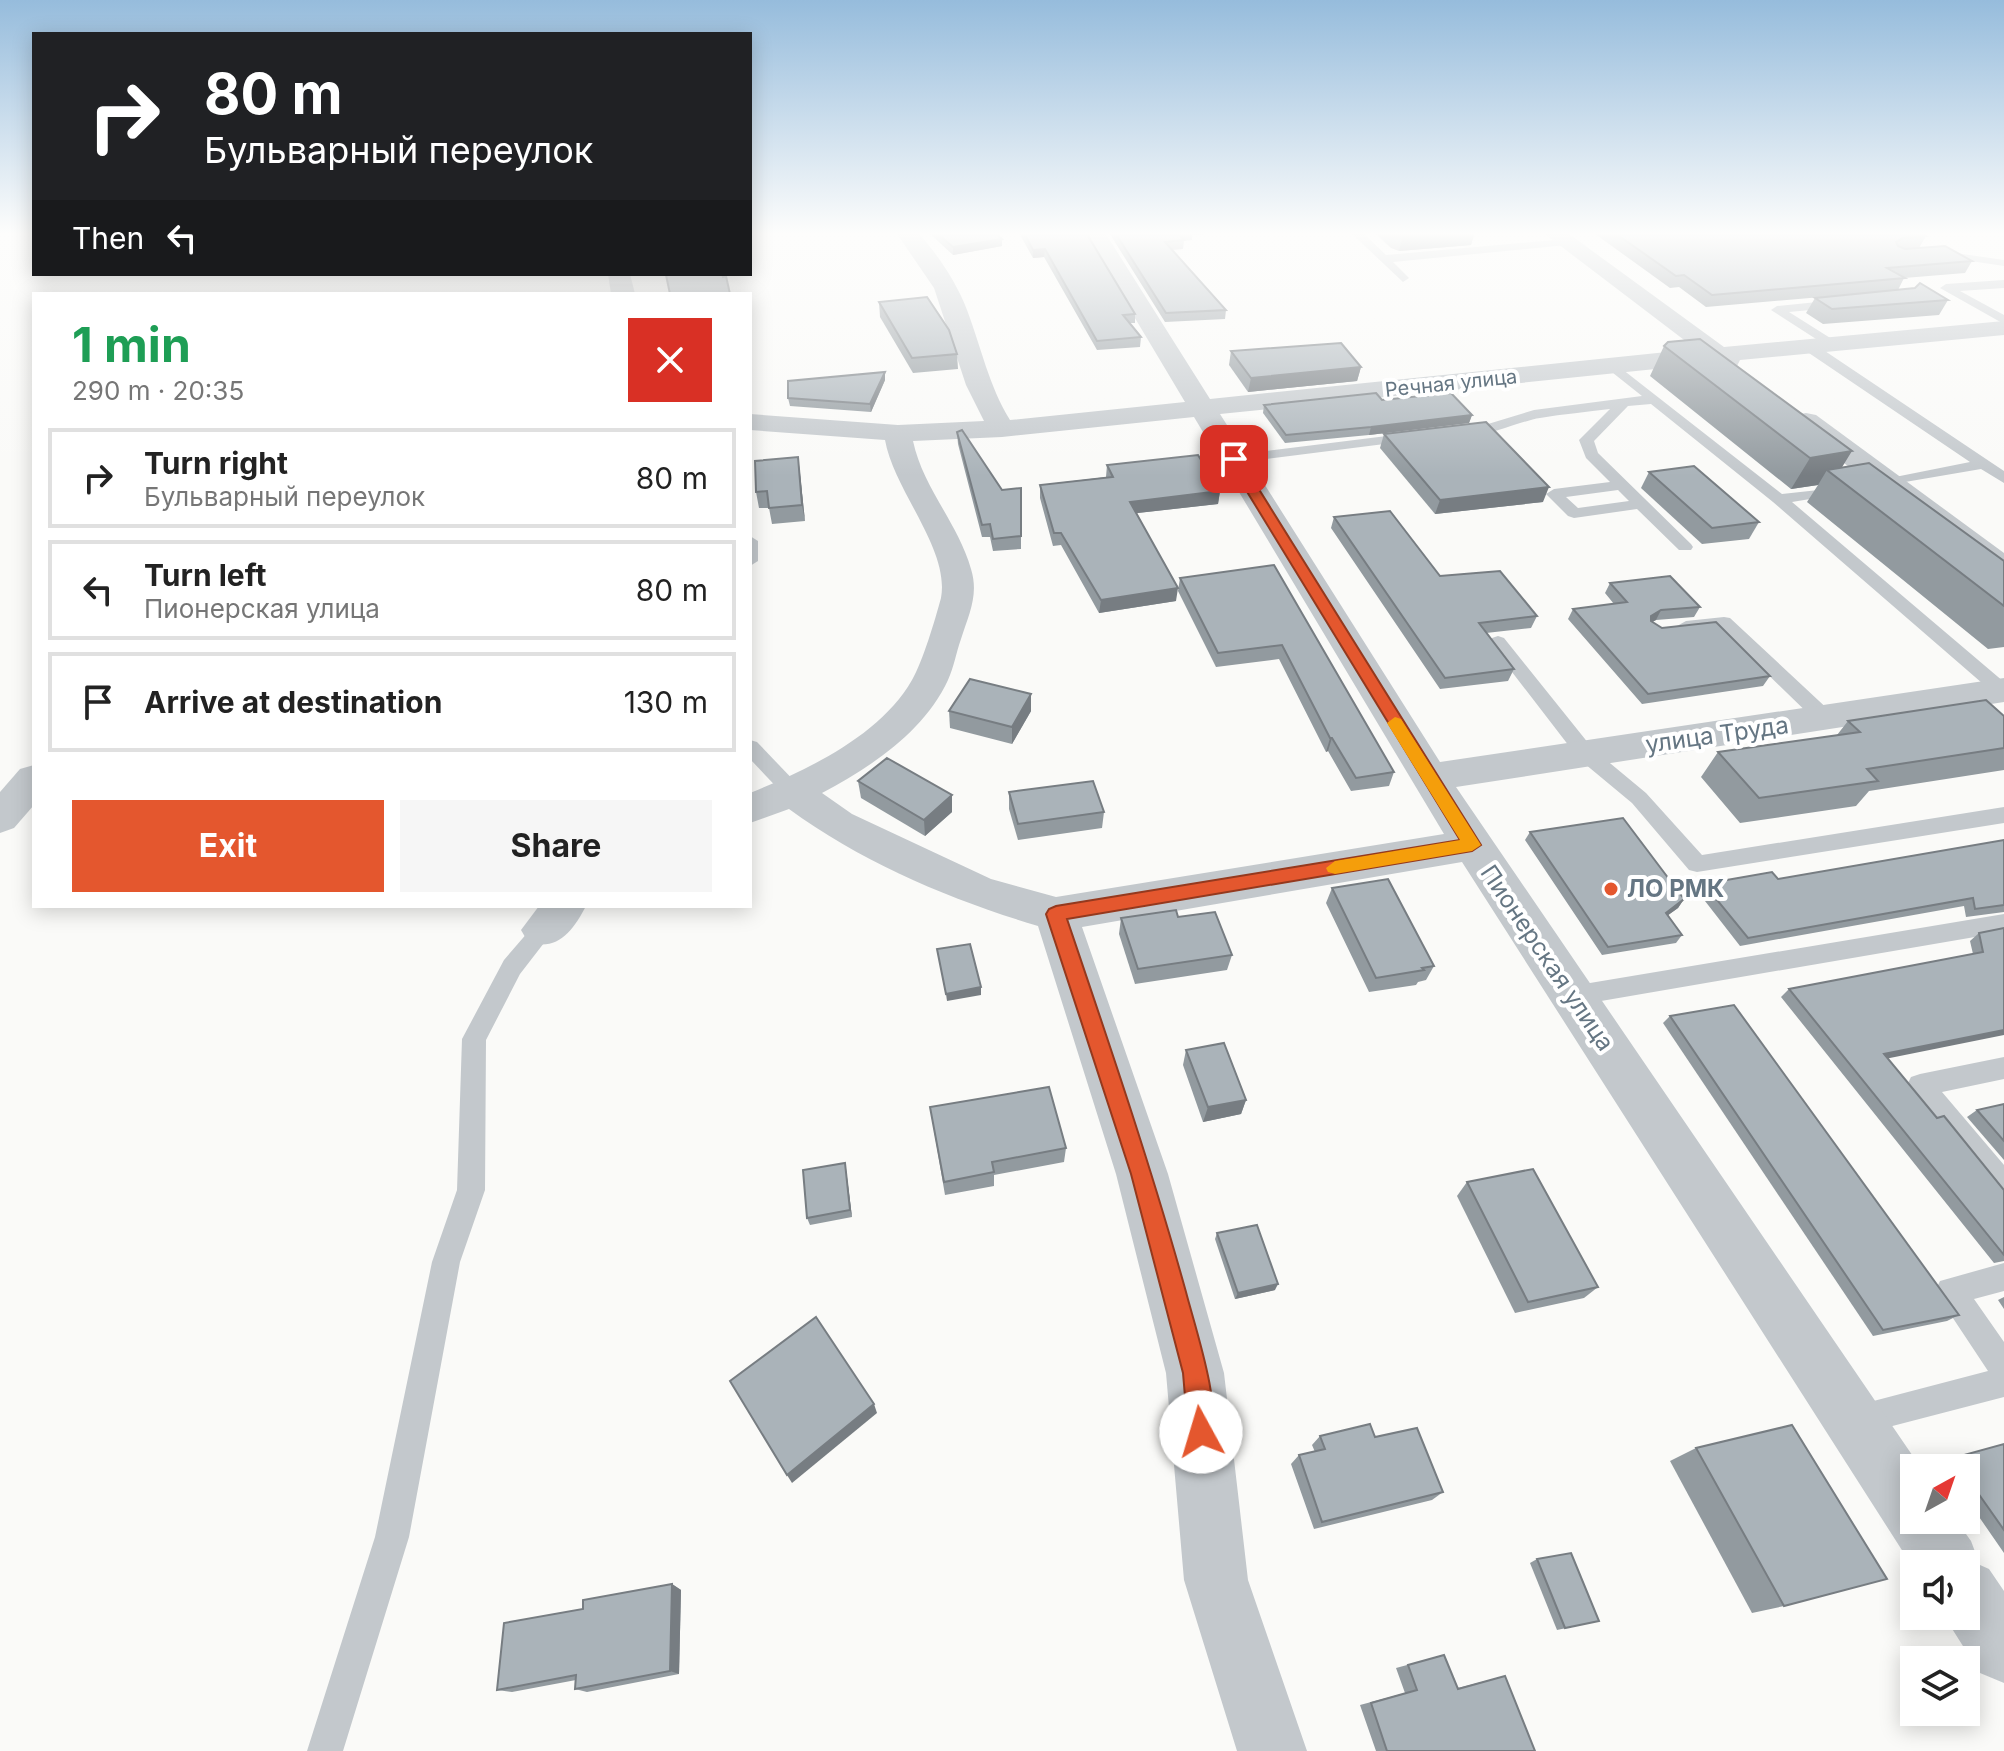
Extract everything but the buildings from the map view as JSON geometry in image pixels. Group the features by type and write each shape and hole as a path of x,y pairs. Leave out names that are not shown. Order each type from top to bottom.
{"street":[{"path":"956,313 984,402 1002,429"},
{"name":"Пионерская улица","path":"1144,313 1472,845 1900,1492"},
{"path":"1663,313 1755,382"},
{"name":"Речная улица","path":"752,422 898,433 1002,429 1719,354 2004,328"},
{"path":"1779,400 2004,568"},
{"path":"752,808 793,792 848,761 889,730 928,684 959,588 943,537 900,454 898,433"},
{"name":"улица Труда","path":"1429,777 2003,691"},
{"path":"0,818 32,781"},
{"path":"793,792 838,824 979,892 1056,914 1472,845"},
{"path":"1056,914 1142,1174 1195,1373 1216,1580 1272,1751"},
{"path":"1980,1613 2004,1649"}],"lane":[{"path":"1780,313 1819,345 2004,478"},
{"path":"1613,366 1779,499 2003,691"},
{"path":"1234,459 1490,428 1534,414 1654,399"},
{"path":"1623,404 1586,440 1591,455 1685,547"},
{"path":"1779,499 1889,483 1984,464"},
{"path":"1622,485 1554,494 1574,513 1641,504"},
{"path":"1670,627 1724,622 1826,719"},
{"path":"1498,642 1586,754 1639,798 1697,864 2004,815"},
{"path":"752,749 793,792"},
{"path":"325,1751 392,1537 446,1262 471,1190 474,1039 512,967 554,918"},
{"path":"1572,996 2004,923"},
{"path":"2004,1068 1920,1085 2004,1185"},
{"path":"2004,1277 1950,1291 2004,1368"},
{"path":"1852,1420 2004,1382"}],"slow traffic":[{"path":"1335,868 1472,845 1395,723"}],"place":[{"name":"ЛО РМК","path":"1611,889"}],"route":[{"path":"1201,1432 1195,1373 1142,1174 1056,914 1472,845 1234,459"}]}
